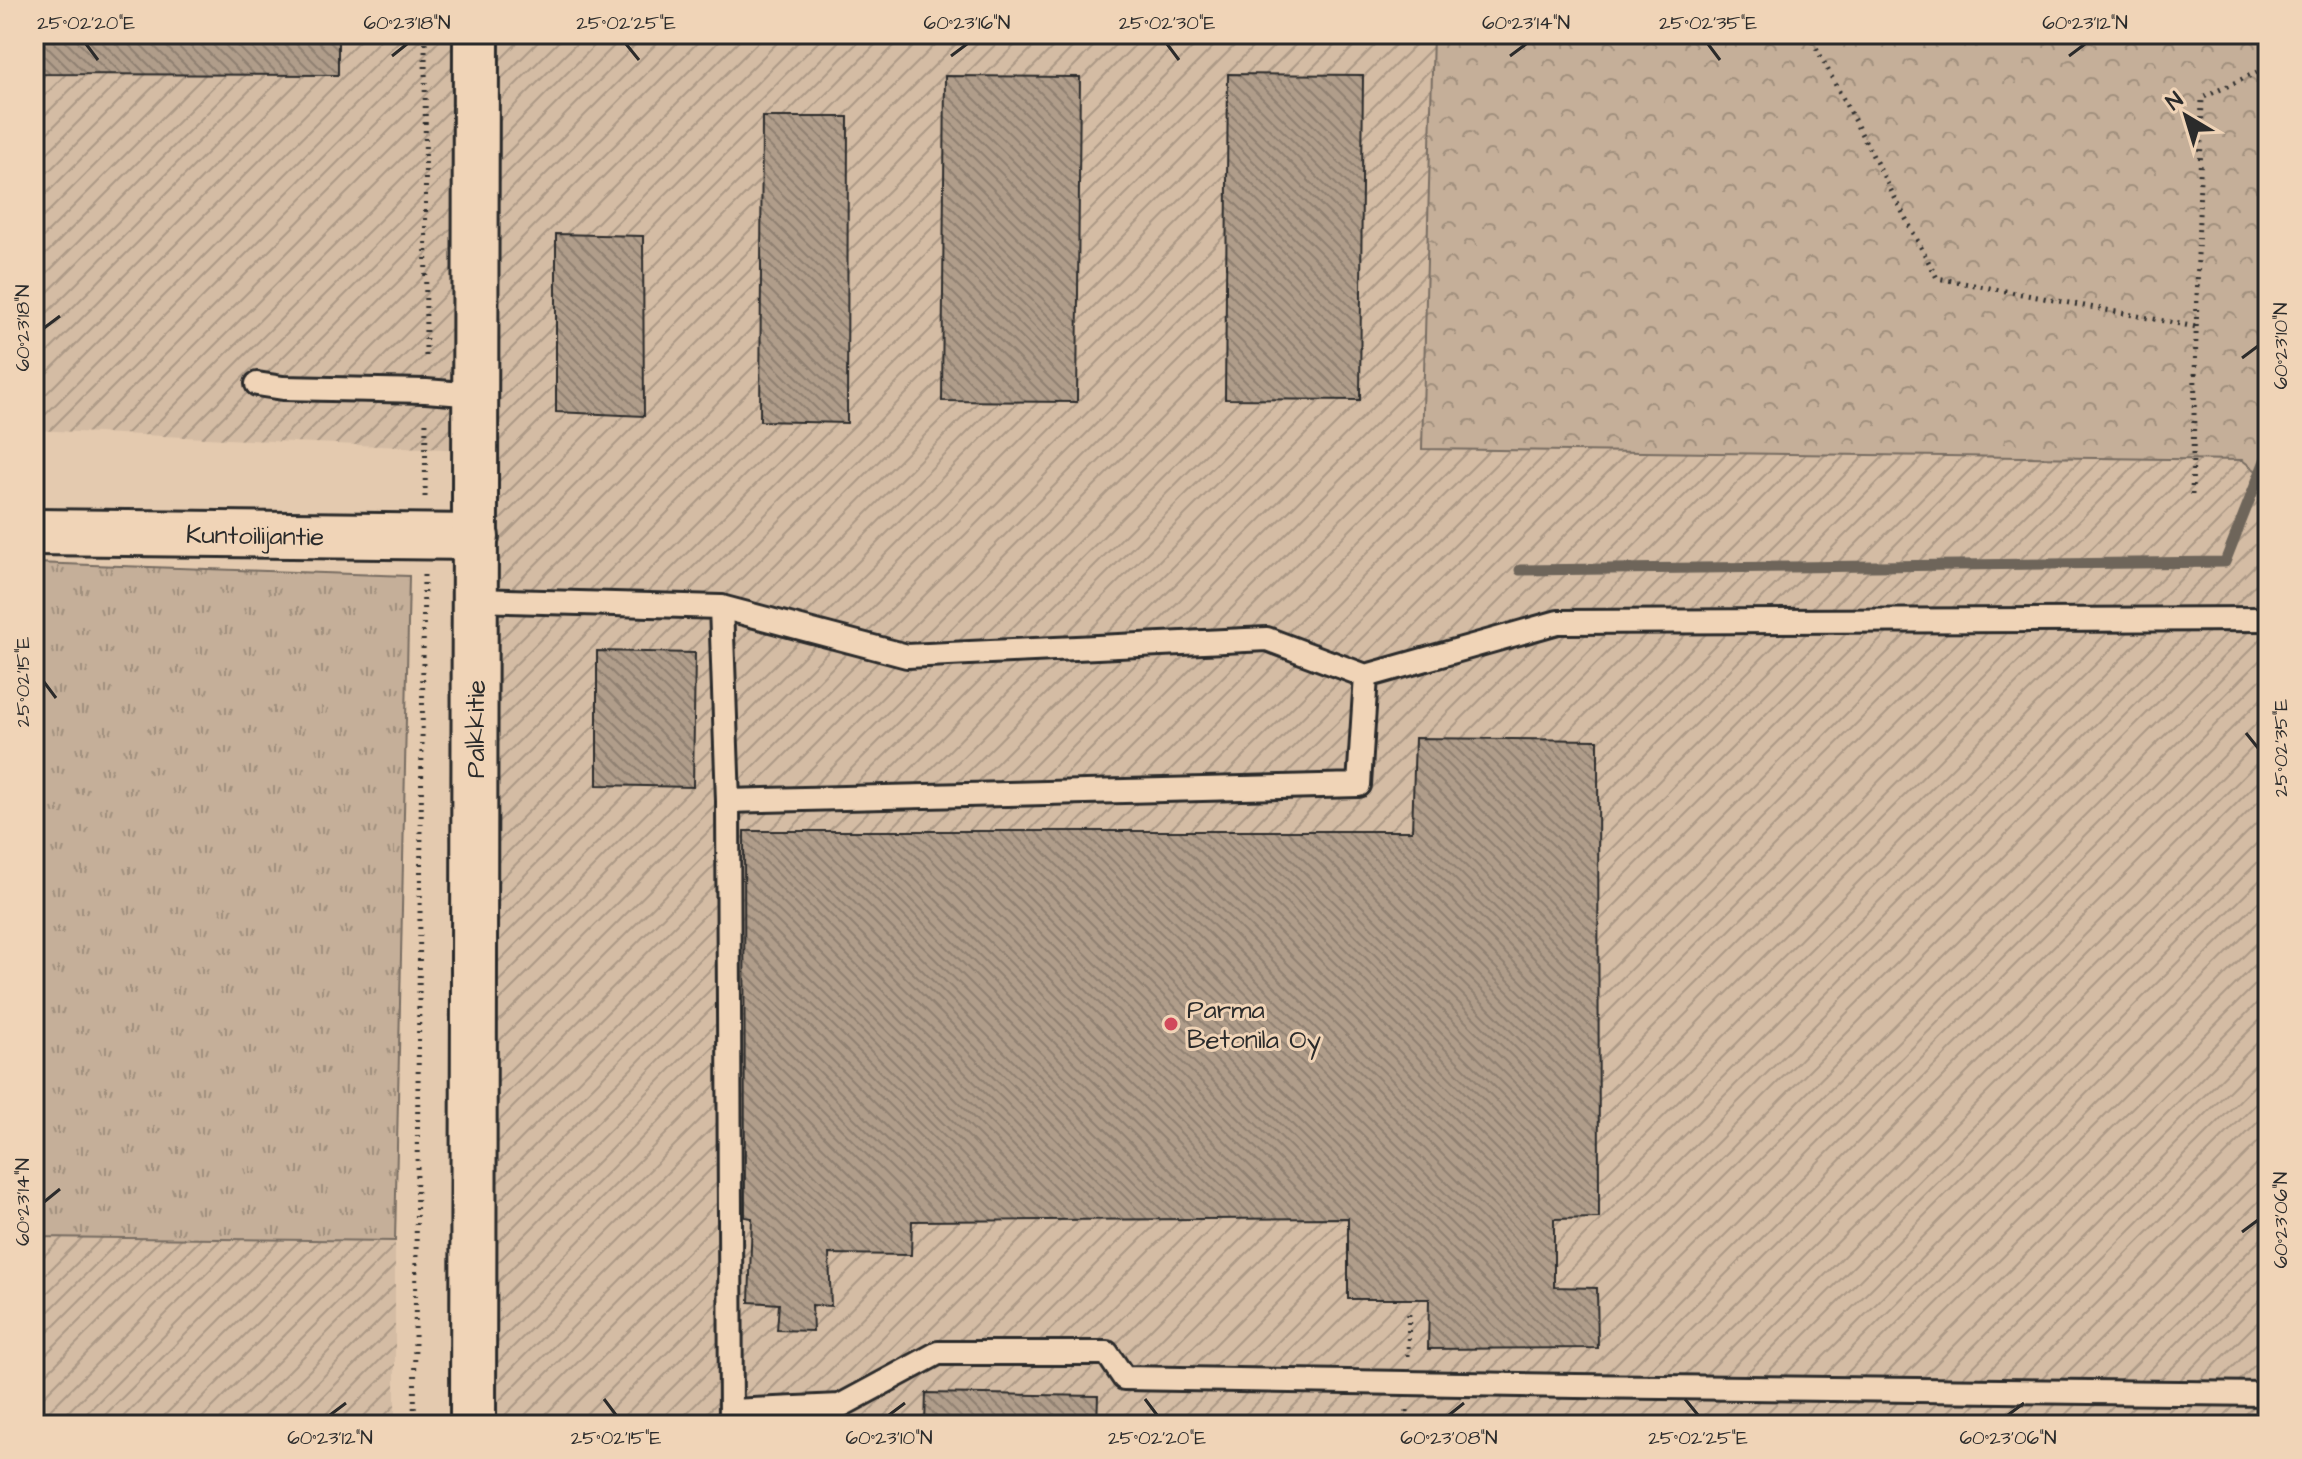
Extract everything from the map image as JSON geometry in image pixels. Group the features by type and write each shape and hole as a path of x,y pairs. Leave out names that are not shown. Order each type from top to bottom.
{"street":[{"name":"Palkkitie","path":"473,1425 476,34"},
{"name":"Kuntoilijantie","path":"34,532 476,537"}],"lane":[{"path":"257,384 283,388 476,395"},
{"path":"475,600 721,607 907,656 1267,639 1366,676 1558,622 2268,619"},
{"path":"721,607 728,801 731,1418 840,1406 938,1353 1107,1353 1124,1378 2268,1394"},
{"path":"728,801 1359,785 1366,676"}],"path":[{"path":"414,1425 426,391 425,34"},
{"path":"1809,34 1937,278 2196,327"},
{"path":"2192,495 2202,98 2268,67"}],"shaded area":[{"path":"34,34 1433,34 1423,449 2242,460 2268,480 2268,1425 498,1425 487,451 34,430"},
{"path":"34,1237 395,1241 395,1425 34,1425"}],"green space":[{"path":"1433,34 2268,34 2268,480 2242,460 1422,449"},
{"path":"34,563 409,576 395,1241 34,1237"}],"building":[{"path":"34,34 338,34 338,75 34,74"},
{"path":"1228,74 1363,75 1360,400 1225,399"},
{"path":"945,76 1080,77 1077,402 942,401"},
{"path":"762,117 848,117 847,423 760,421"},
{"path":"556,234 643,236 644,416 556,412"},
{"path":"597,651 695,653 693,787 597,785"},
{"name":"Parma Betonila Oy","path":"1415,738 1598,740 1599,1218 1554,1219 1554,1287 1597,1288 1598,1348 1428,1349 1429,1299 1348,1299 1348,1218 912,1221 911,1255 829,1254 831,1306 812,1305 813,1331 777,1330 779,1304 749,1302 752,1218 745,1217 744,831 1412,831"},
{"path":"926,1393 1098,1396 1097,1425 925,1425"}],"waterway":[{"path":"1520,570 2225,562 2268,453"}],"place":[{"name":"Parma Betonila Oy","path":"1171,1024"}]}
